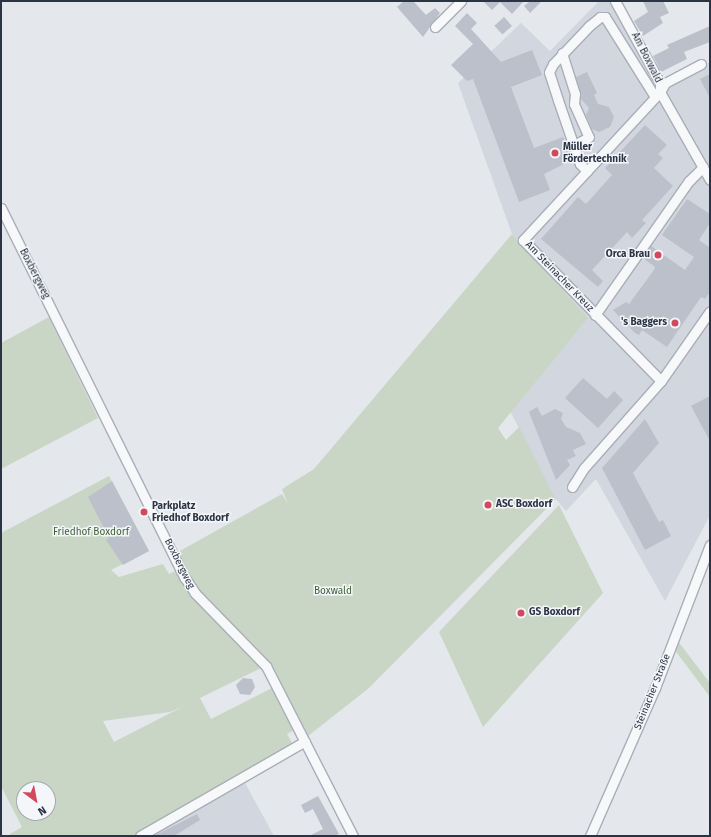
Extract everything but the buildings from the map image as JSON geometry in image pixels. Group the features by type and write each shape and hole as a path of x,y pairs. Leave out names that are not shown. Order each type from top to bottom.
{"street":[{"path":"435,27 461,1"},
{"name":"Am Boxwald","path":"615,1 660,83 658,94"},
{"path":"587,171 580,164 549,72 562,54 594,21 605,17 658,94 710,180"},
{"path":"562,54 576,94 574,104 589,137 574,145"},
{"name":"Am Boxwald","path":"658,94 665,83 701,64"},
{"name":"Am Steinacher Kreuz","path":"658,94 523,240 661,381"},
{"name":"Am Steinacher Kreuz","path":"595,314 689,181 703,167"},
{"name":"Boxbergweg","path":"1,208 185,578 195,593 266,666 353,836"},
{"path":"572,487 584,468 661,381 710,311"},
{"name":"Steinacher Straße","path":"590,836 655,688 710,545"},
{"path":"140,836 304,741"}],"shaded area":[{"path":"599,1 612,1 662,86 710,62 710,515 665,601 596,479 566,511 556,499 510,411 588,318 512,234 458,83 521,23 550,51"},
{"path":"244,781 274,836 148,836"}],"green space":[{"name":"Boxwald","path":"512,234 588,318 498,428 506,440 519,427 556,499 369,688 308,736 271,663 200,698 211,719 272,688 294,730 287,734 293,745 134,836 11,836 10,834 22,827 19,821 56,821 56,781 16,781 16,815 1,786 1,533 109,476 149,551 111,570 119,577 163,564 169,574 185,566 178,552 282,494 288,504 282,489 314,469","holes":["184,706 114,742 103,721 170,712"]},
{"path":"49,317 98,418 1,469 1,343"},
{"name":"GS Boxdorf","path":"559,505 603,593 483,727 439,632"},
{"path":"677,640 710,683 710,697 674,649"}],"place":[{"name":"Müller Fördertechnik","path":"555,153"},
{"name":"Orca Brau","path":"658,255"},
{"name":"'s Baggers","path":"675,323"},
{"name":"ASC Boxdorf","path":"488,505"},
{"name":"Parkplatz Friedhof Boxdorf","path":"144,512"},
{"name":"GS Boxdorf","path":"521,613"}],"park label":[{"name":"Friedhof Boxdorf","path":"91,533"}]}
